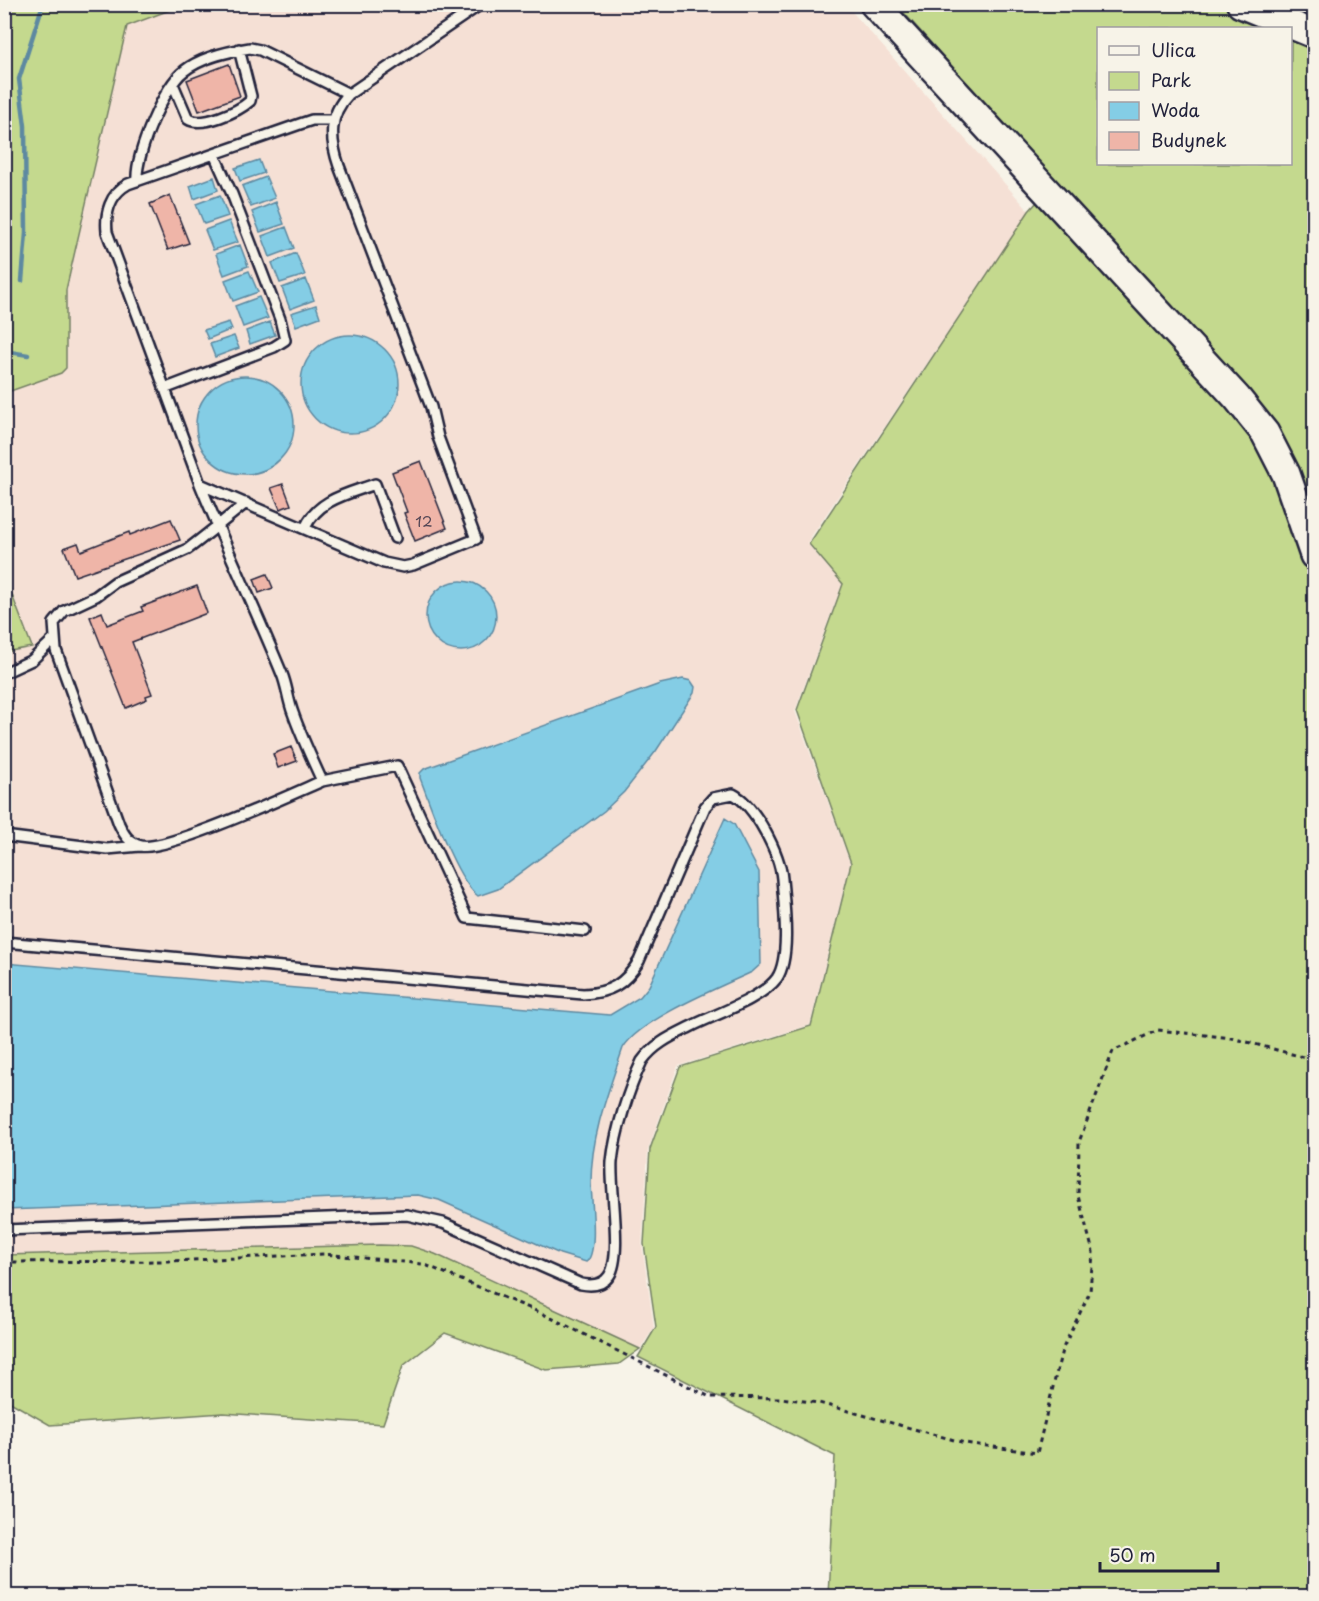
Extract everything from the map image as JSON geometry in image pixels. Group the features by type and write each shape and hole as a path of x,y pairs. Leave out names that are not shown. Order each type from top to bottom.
{"street":[{"path":"874,4 1237,398 1265,433 1286,474 1314,555"},
{"path":"1241,4 1314,34"}],"lane":[{"path":"200,484 384,563 403,567 436,558 476,539 438,437 431,407 332,142 333,120 342,101 349,94 481,4"},
{"path":"137,181 136,166 141,147 173,84 179,75 193,65 239,50 260,50 349,94"},
{"path":"173,84 188,119 192,121 204,121 243,106 250,101 251,96 239,50"},
{"path":"322,781 294,716 283,677 200,484 107,232 107,215 114,196 121,188 137,181 312,120 333,120"},
{"path":"164,389 278,345 285,339 276,308 214,154"},
{"path":"305,528 313,512 326,502 375,484 395,538"},
{"path":"140,846 130,842 119,824 53,640 54,624 63,610 96,596 115,582 183,552 246,503"},
{"path":"4,673 32,660 53,640"},
{"path":"4,836 107,849 153,847 180,839 322,781 398,766 467,918 585,931"},
{"path":"4,942 583,994 607,992 626,980 639,961 705,807 713,798 723,794 733,794 742,798 748,807 775,850 782,885 784,960 775,980 755,995 669,1037 648,1053 638,1070 613,1154 615,1252 609,1276 601,1283 591,1286 581,1284 442,1222 407,1215 4,1230"}],"path":[{"path":"4,1262 160,1261 324,1254 423,1264 541,1313 710,1397 781,1398 819,1403 965,1443 1038,1453 1062,1350 1090,1292 1093,1252 1078,1196 1079,1142 1113,1052 1158,1030 1232,1038 1314,1060"}],"shaded area":[{"path":"193,4 846,5 1029,211 807,543 842,584 795,711 850,863 810,1025 678,1066 648,1150 642,1244 654,1328 640,1349 435,1254 380,1245 5,1255 4,652 32,647 5,574 5,393 61,373 66,368 66,291 127,26 183,5 187,7"}],"green space":[{"path":"4,5 183,5 127,26 66,290 66,368 61,373 5,393"},
{"path":"897,5 1221,5 1277,27 1097,27 1097,165 1292,165 1292,33 1314,43 1314,1596 828,1596 835,1456 638,1357 656,1327 644,1244 650,1149 680,1067 811,1026 851,863 797,710 843,584 809,544 1029,211 1055,182"},
{"path":"4,574 32,647 5,652"},
{"path":"411,1246 435,1254 640,1349 619,1364 546,1370 445,1333 403,1366 383,1424 223,1413 50,1425 5,1399 5,1255"}],"water":[{"path":"259,160 264,173 240,181 235,168"},
{"path":"214,177 218,190 194,199 190,186"},
{"path":"266,177 275,198 251,207 242,186"},
{"path":"220,195 228,216 204,224 196,204"},
{"path":"276,202 284,224 260,232 252,212"},
{"path":"229,221 238,242 213,250 205,230"},
{"path":"286,227 294,248 270,257 262,236"},
{"path":"240,245 248,266 224,275 216,254"},
{"path":"296,253 305,275 280,283 272,263"},
{"path":"249,271 258,292 233,301 225,280"},
{"path":"306,279 314,300 290,309 282,288"},
{"path":"259,297 268,318 243,327 235,306"},
{"path":"316,305 320,317 296,326 291,313"},
{"path":"229,322 232,329 208,339 204,330"},
{"path":"270,322 275,335 250,344 246,331"},
{"path":"350,335 369,338 385,349 396,365 399,384 396,403 385,419 369,430 350,433 331,430 315,419 304,403 301,384 304,365 315,349 331,338"},
{"path":"234,336 239,348 215,357 210,344"},
{"path":"245,376 264,379 280,390 291,406 294,425 291,444 280,460 264,471 245,474 226,471 210,460 199,444 196,425 199,406 210,390 226,379"},
{"path":"454,581 468,581 481,587 490,596 496,609 494,629 486,641 468,651 454,651 441,645 432,636 426,623 426,609 432,596 441,587"},
{"path":"683,679 691,681 695,687 694,693 656,751 624,792 604,811 498,889 478,896 461,875 453,859 420,773 424,769 660,684"},
{"path":"725,818 734,824 759,872 761,964 752,972 701,995 645,1026 623,1048 601,1114 594,1148 591,1182 593,1237 590,1257 586,1262 560,1254 439,1200 418,1195 5,1210 5,963 610,1015 640,997 649,986"}],"building":[{"path":"229,64 240,96 199,111 187,80"},
{"path":"170,195 189,243 168,250 150,204"},
{"path":"421,461 447,528 415,541 392,472"},
{"path":"283,484 291,505 280,509 271,488"},
{"path":"171,519 180,540 75,576 64,548 78,543 81,551 129,532 130,535"},
{"path":"267,574 273,588 259,593 254,579"},
{"path":"197,586 207,613 132,642 152,694 146,696 147,699 126,708 90,617 102,612 107,625 143,611 141,607"},
{"path":"291,747 297,761 278,768 273,754"}],"waterway":[{"path":"22,281 26,233 25,126 19,79 43,4"},
{"path":"4,351 28,355"}]}
